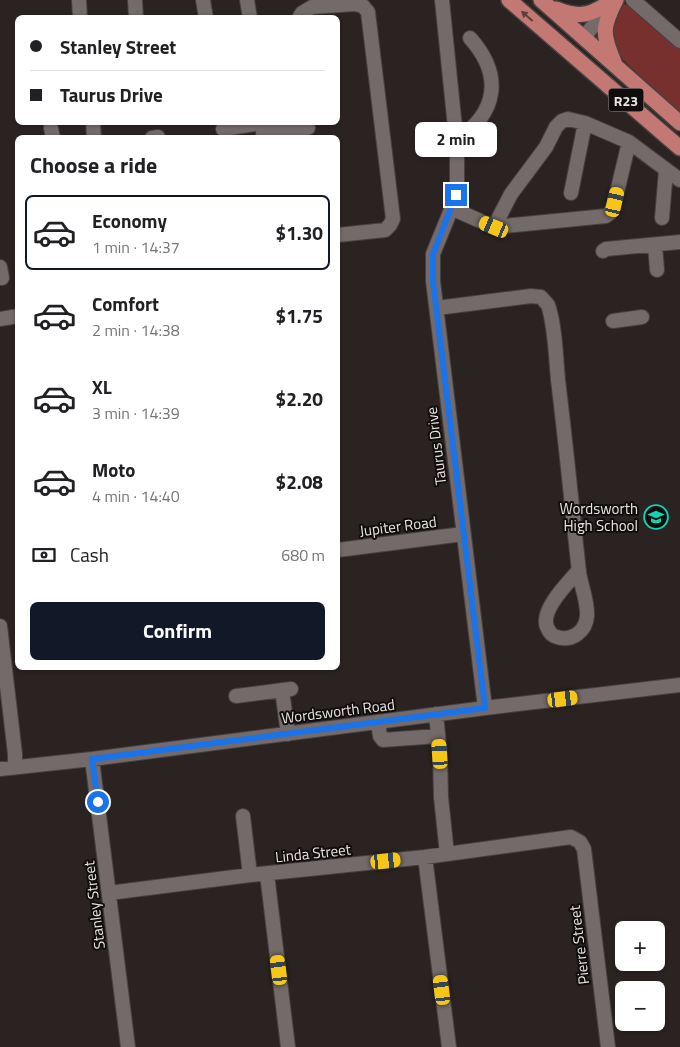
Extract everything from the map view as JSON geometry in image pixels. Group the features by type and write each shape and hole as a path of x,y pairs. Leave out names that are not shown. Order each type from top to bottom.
{"main road":[{"name":"R23","path":"509,0 680,148"},
{"path":"544,3 564,12 582,15 598,10 614,0"},
{"path":"614,0 605,28 608,48 617,67"},
{"name":"R23","path":"544,3 677,120"},
{"path":"542,29 564,38 584,37 582,43 585,52 624,98"},
{"path":"659,130 677,120"}],"street":[{"path":"135,0 136,15"},
{"path":"203,0 206,15"},
{"path":"248,0 250,15"},
{"name":"Taurus Drive","path":"442,0 456,140 457,183 456,195 433,254 433,282 485,708"},
{"path":"584,37 614,0"},
{"path":"633,0 680,41"},
{"path":"301,15 312,8 358,4 366,7 368,12 393,219 385,230 340,235"},
{"path":"456,140 467,133 483,114 490,101 492,88 486,59 470,38"},
{"path":"494,227 510,194 546,147 559,123 568,120 585,123 629,142 680,180"},
{"path":"571,193 585,123"},
{"path":"223,129 308,129"},
{"path":"450,208 494,227 608,215 614,205 629,142"},
{"path":"662,218 666,170"},
{"path":"604,251 606,249 680,242"},
{"path":"655,245 657,270"},
{"path":"436,308 531,296 541,297 548,305 570,475 579,570"},
{"path":"0,318 15,316"},
{"path":"613,321 642,317"},
{"name":"Jupiter Road","path":"340,550 463,534"},
{"path":"0,626 15,767"},
{"name":"Wordsworth Road","path":"0,769 680,685"},
{"path":"236,696 287,689 288,734"},
{"path":"436,714 441,797 447,854"},
{"path":"378,722 380,736 383,740 438,736"},
{"name":"Stanley Street","path":"92,759 128,1047"},
{"path":"243,816 250,875"},
{"name":"Linda Street","path":"110,893 250,875 425,857 564,837 571,837 579,841"},
{"name":"Pierre Street","path":"579,841 584,849 608,1047"},
{"path":"425,857 449,1047"},
{"path":"268,874 288,1047"}],"shaded area":[{"path":"624,4 636,8 680,48 680,115 614,51 609,39 619,5"}],"place":[{"name":"Wordsworth High School","path":"656,517"}],"route":[{"path":"98,802 92,759 485,708 433,282 433,254 456,195"}]}
